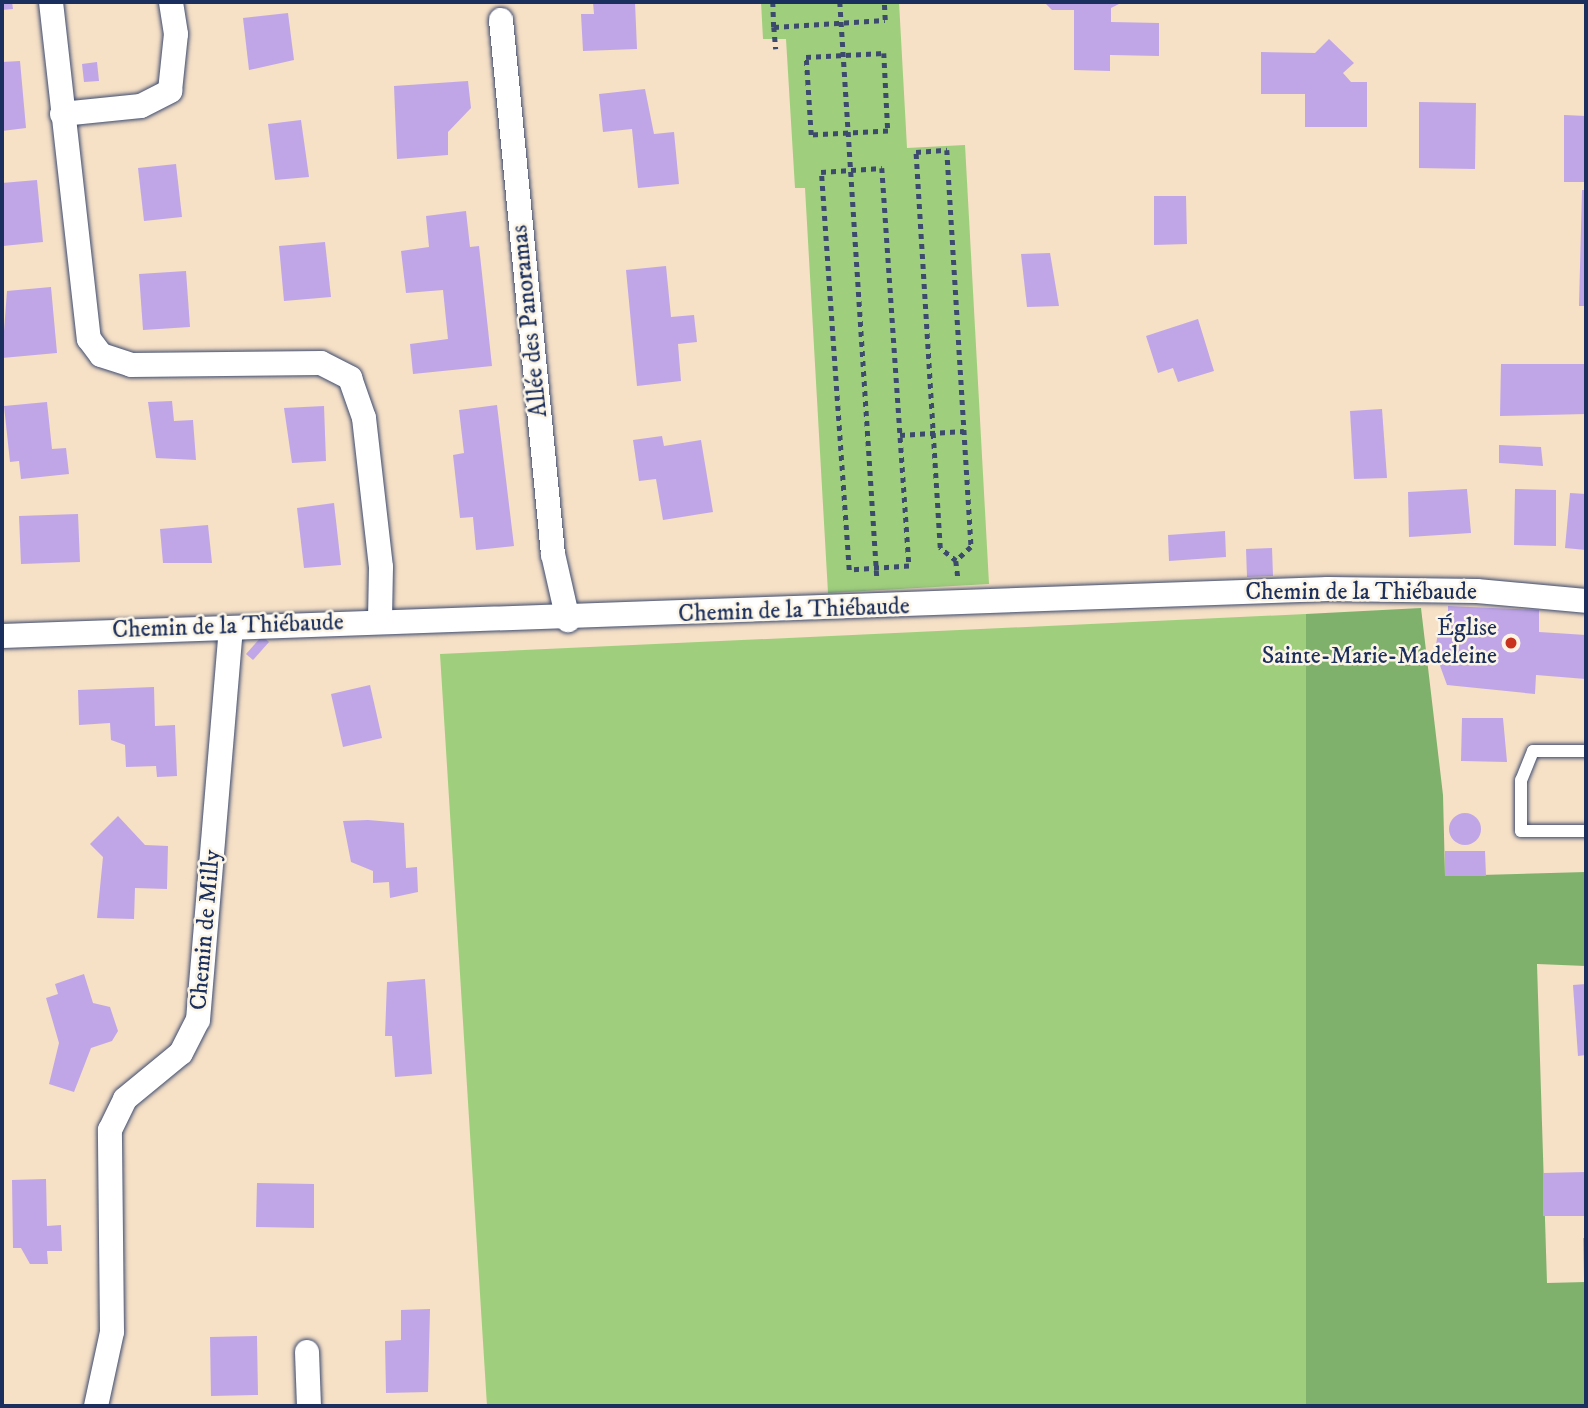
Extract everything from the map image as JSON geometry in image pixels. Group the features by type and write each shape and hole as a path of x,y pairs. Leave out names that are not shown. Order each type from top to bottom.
{"street":[{"path":"51,2 83,312 101,355 131,365 321,363 350,377 364,418 381,567 380,620"},
{"path":"62,114 141,106 170,91 176,34 171,2"},
{"name":"Allée des Panoramas","path":"501,20 553,554 568,620"},
{"name":"Chemin de la Thiébaude","path":"2,636 380,620 568,620 1328,589 1477,591 1586,601"},
{"name":"Chemin de Milly","path":"96,1406 112,1332 110,1130 125,1099 181,1053 198,1020 231,628"},
{"path":"307,1352 309,1406"}],"lane":[{"path":"1586,751 1533,751 1521,780 1521,831 1586,831"}],"path":[{"path":"773,2 776,49"},
{"path":"840,2 879,607"},
{"path":"774,27 885,20 884,2"},
{"path":"884,53 888,131 848,133 811,135 806,57 884,53"},
{"path":"947,150 964,431 971,547 956,561 940,548 916,152 947,150"},
{"path":"882,168 909,566 849,570 821,172 850,171 882,168"},
{"path":"900,435 964,431"}],"green space":[{"path":"761,2 899,2 907,148 965,145 989,584 828,593 805,188 795,188 786,39 763,39"},
{"path":"1421,608 1443,795 1445,876 1586,872 1586,966 1537,964 1547,1283 1586,1282 1586,1406 1306,1406 1306,614"},
{"path":"1306,614 1306,1406 487,1406 440,654"}],"building":[{"path":"2,2 12,2 13,9 2,10"},
{"path":"593,2 635,2 637,49 583,51 581,14 594,14"},
{"path":"1044,2 1123,2 1111,8 1111,22 1159,23 1159,56 1110,55 1110,71 1074,70 1074,10 1052,10"},
{"path":"288,13 294,60 249,70 243,18"},
{"path":"1329,39 1354,63 1343,73 1351,82 1367,82 1367,127 1305,127 1305,94 1261,94 1261,52 1315,53"},
{"path":"20,61 26,128 2,131 2,62"},
{"path":"97,62 99,81 84,82 82,64"},
{"path":"468,81 471,108 448,132 448,155 397,159 394,86"},
{"path":"645,89 654,134 674,132 679,184 638,188 632,129 603,132 599,94"},
{"path":"1419,102 1476,103 1475,169 1419,168"},
{"path":"1564,115 1586,116 1586,182 1564,182"},
{"path":"301,120 309,177 275,180 268,124"},
{"path":"176,164 182,217 144,221 138,168"},
{"path":"37,180 43,242 3,246 2,183"},
{"path":"1582,190 1586,190 1586,306 1579,306"},
{"path":"1154,196 1186,196 1187,244 1154,245"},
{"path":"466,211 470,247 479,246 492,366 413,374 410,344 448,339 443,290 406,293 401,251 429,247 426,216"},
{"path":"325,242 331,297 284,301 279,246"},
{"path":"1050,253 1059,306 1027,307 1021,254"},
{"path":"666,266 671,317 694,315 697,342 678,344 681,381 637,386 626,270"},
{"path":"186,271 190,327 143,330 139,274"},
{"path":"51,287 57,353 2,358 7,291"},
{"path":"1198,319 1214,371 1178,382 1173,368 1158,373 1146,336"},
{"path":"1501,364 1586,364 1586,414 1500,416"},
{"path":"172,401 174,421 193,420 196,460 156,458 148,402"},
{"path":"47,402 52,449 66,448 69,474 21,479 19,461 10,462 4,406"},
{"path":"497,405 514,546 476,550 473,517 460,518 453,455 464,453 459,410"},
{"path":"324,406 326,461 292,463 284,408"},
{"path":"1382,409 1387,478 1354,479 1350,411"},
{"path":"662,436 664,446 701,440 713,512 663,520 656,479 639,481 633,440"},
{"path":"1499,445 1541,447 1543,466 1499,463"},
{"path":"1467,489 1471,533 1409,537 1408,492"},
{"path":"1515,489 1556,490 1556,546 1514,545"},
{"path":"1570,493 1586,494 1586,550 1565,548"},
{"path":"334,503 341,565 304,568 297,508"},
{"path":"78,514 80,562 21,564 19,516"},
{"path":"208,525 212,563 163,563 160,529"},
{"path":"1225,531 1226,557 1169,561 1168,535"},
{"path":"1272,548 1273,576 1247,577 1246,549"},
{"name":"Église Sainte-Marie-Madeleine","path":"1448,606 1539,610 1539,632 1586,635 1586,679 1536,675 1535,694 1447,685 1435,652 1438,632 1448,630"},
{"path":"262,636 269,642 253,660 246,654"},
{"path":"370,685 382,738 343,747 331,694"},
{"path":"154,687 155,726 175,725 177,776 157,777 156,766 126,767 125,745 111,740 110,723 79,725 78,690"},
{"path":"1462,718 1503,718 1507,762 1461,761"},
{"path":"1465,813 1476,818 1481,829 1476,840 1465,845 1454,840 1449,829 1454,818"},
{"path":"118,816 145,845 168,846 167,889 135,888 134,919 97,918 103,857 90,844"},
{"path":"343,821 404,823 406,868 417,867 418,892 390,898 389,882 373,883 373,871 351,862"},
{"path":"1445,851 1485,851 1486,876 1445,876"},
{"path":"84,974 93,1003 110,1007 118,1031 112,1041 91,1048 74,1092 49,1084 59,1043 46,998 58,994 55,984"},
{"path":"425,979 432,1074 395,1077 392,1036 385,1036 387,982"},
{"path":"1586,984 1586,1055 1578,1056 1573,985"},
{"path":"1586,1172 1586,1216 1543,1216 1543,1173"},
{"path":"46,1179 47,1226 61,1225 62,1251 47,1251 48,1264 30,1264 21,1248 13,1248 12,1180"},
{"path":"257,1183 314,1184 314,1228 256,1227"},
{"path":"1583,1238 1586,1238 1586,1277 1584,1277"},
{"path":"430,1309 428,1392 386,1393 385,1341 401,1340 401,1310"},
{"path":"257,1336 258,1395 211,1396 210,1337"}],"place":[{"name":"Église Sainte-Marie-Madeleine","path":"1511,643"}]}
